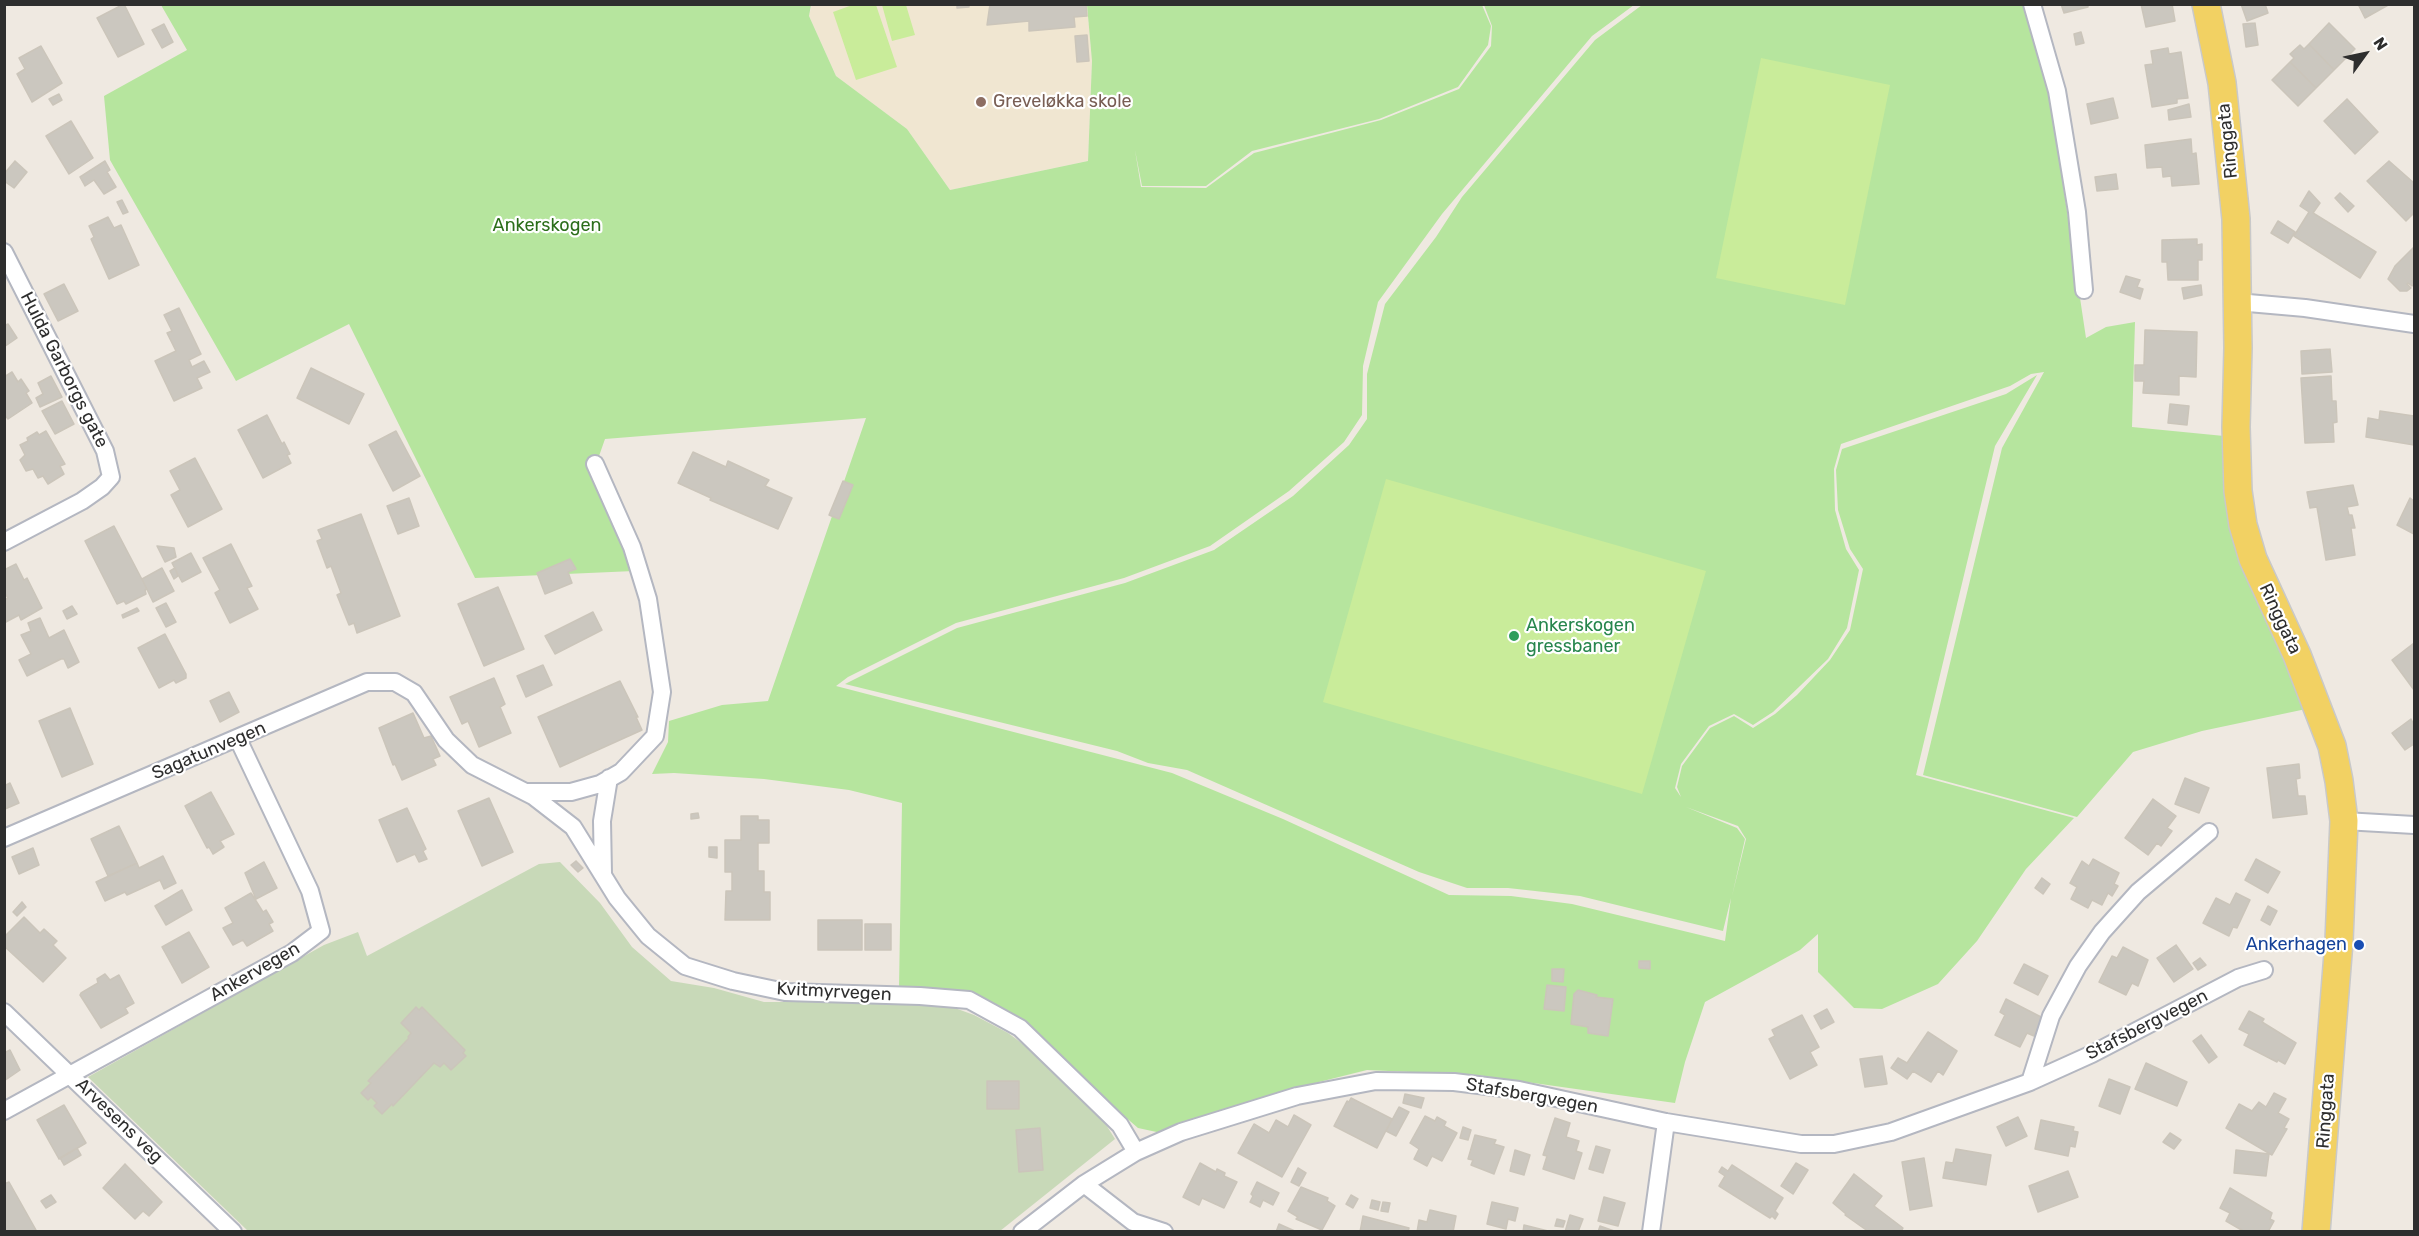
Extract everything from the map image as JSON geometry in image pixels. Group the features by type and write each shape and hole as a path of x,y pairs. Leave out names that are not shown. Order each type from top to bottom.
{"main road":[{"name":"Ringgata","path":"2206,4 2222,83 2236,219 2238,491 2243,525 2253,560 2297,655 2332,746 2344,821 2339,941 2316,1232"}],"street":[{"path":"2032,4 2057,91 2077,212 2084,290"},
{"name":"Hulda Garborgs gate","path":"4,252 105,451 111,477 102,487 82,501 4,542"},
{"path":"2237,302 2305,308 2415,324"},
{"path":"527,792 571,792 600,784 621,772 656,736 662,692 648,599 632,547 595,464"},
{"name":"Sagatunvegen","path":"4,838 367,682 395,682 414,693"},
{"name":"Kvitmyrvegen","path":"414,693 446,740 472,765 527,792 573,827 617,898 648,936 685,966 733,981 785,992 920,996 969,1000 1020,1028 1120,1125 1136,1152"},
{"name":"Ankervegen","path":"4,1111 292,953 321,932 310,891 238,739"},
{"path":"603,875 602,821 609,778"},
{"path":"2344,821 2415,825"},
{"path":"2030,1082 2051,1016 2078,966 2102,932 2138,892 2209,832"},
{"name":"Stafsbergvegen","path":"1022,1232 1084,1184 1136,1152 1181,1132 1286,1099 1376,1081 1454,1082 1519,1090 1666,1122 1801,1144 1834,1144 1890,1132 2030,1082 2092,1054 2238,978 2264,970"},
{"name":"Arvesens veg","path":"4,1012 233,1232"},
{"path":"1651,1232 1666,1122"},
{"path":"1084,1184 1133,1222 1164,1232"}],"shaded area":[{"name":"Greveløkka skole","path":"812,4 1087,5 1092,61 1088,161 950,190 907,129 836,76 809,16"}],"green space":[{"path":"855,4 876,5 897,67 856,80 833,12"},
{"name":"Ankerskogen","path":"161,5 811,5 809,16 836,76 907,129 950,190 1088,161 1092,61 1087,5 1482,5 1491,26 1488,45 1458,87 1379,119 1252,151 1206,186 1142,186 1135,150 1141,187 1206,188 1254,153 1381,120 1459,89 1491,46 1492,26 1484,5 1634,5 1592,36 1442,214 1378,302 1363,366 1362,415 1344,442 1289,491 1210,546 1124,578 956,623 848,677 836,686 1172,773 1283,819 1449,895 1511,896 1572,904 1725,941 1731,898 1723,931 1580,896 1508,888 1467,888 1419,872 1187,770 1148,763 1117,751 845,684 957,628 1125,583 1214,550 1293,496 1349,445 1367,419 1367,374 1385,304 1436,237 1462,197 1595,40 1642,5 2024,5 2048,84 2086,338 2106,327 2135,322 2132,427 2224,436 2306,709 2202,731 2133,752 2077,817 1923,775 2002,448 2044,372 2031,374 2010,386 1841,444 1834,469 1835,510 1846,549 1859,570 1847,628 1828,659 1773,712 1753,725 1734,714 1709,726 1681,764 1675,788 1681,797 1677,787 1682,766 1710,728 1734,716 1753,728 1775,714 1797,695 1830,660 1850,630 1863,569 1850,549 1838,510 1836,470 1842,449 2006,394 2037,375 1995,446 1916,775 2074,818 2026,869 1977,941 1938,984 1882,1009 1854,1008 1818,972 1818,934 1800,950 1705,1002 1685,1062 1675,1103 1477,1075 1367,1070 1295,1088 1166,1134 1138,1128 1007,1014 899,989 902,803 849,790 764,779 674,773 652,774 668,742 669,721 722,705 768,701 866,418 605,439 592,476 634,571 475,578 349,324 236,381 110,160 104,96 187,50","holes":["1686,807 1738,826 1746,839 1732,896 1745,839 1737,828"]},
{"path":"882,5 906,5 915,35 892,41"},
{"path":"1761,58 1890,85 1845,305 1716,278"},
{"name":"Ankerskogen gressbaner","path":"1386,479 1706,571 1642,794 1323,702"},
{"path":"560,862 600,903 632,947 671,981 714,988 764,1002 877,1002 952,1007 974,1015 1008,1033 1035,1053 1098,1112 1115,1139 1000,1231 248,1231 88,1077 324,945 358,932 367,956 539,864"}],"building":[{"path":"124,4 144,44 118,57 97,18"},
{"path":"957,4 969,4 969,7 957,8"},
{"path":"990,4 1086,4 1087,16 1074,17 1075,27 1029,31 1029,21 987,25"},
{"path":"2061,4 2088,4 2088,7 2064,13"},
{"path":"2141,4 2172,4 2175,21 2146,27"},
{"path":"2241,4 2265,4 2268,13 2247,21"},
{"path":"2358,4 2390,4 2365,18"},
{"path":"2255,23 2258,45 2246,47 2243,24"},
{"path":"2329,23 2355,49 2334,70 2309,44"},
{"path":"164,24 173,42 162,48 152,30"},
{"path":"2081,32 2084,43 2076,45 2074,34"},
{"path":"1087,35 1089,61 1077,62 1075,36"},
{"path":"2309,44 2334,70 2316,88 2290,62 2294,58 2290,54 2300,45 2304,49"},
{"path":"41,46 62,83 32,102 17,74 25,69 19,58"},
{"path":"2168,48 2169,54 2181,52 2188,98 2177,99 2177,103 2152,107 2145,65 2153,64 2151,51"},
{"path":"2290,62 2316,88 2298,106 2272,80"},
{"path":"59,94 62,100 53,105 49,99"},
{"path":"2113,98 2118,118 2091,124 2087,104"},
{"path":"2347,99 2378,132 2355,154 2324,121"},
{"path":"2189,104 2191,117 2169,120 2168,110"},
{"path":"71,121 93,158 69,174 46,136"},
{"path":"2191,139 2192,154 2196,153 2199,184 2172,186 2171,176 2163,177 2162,167 2147,168 2145,145"},
{"path":"15,161 27,172 14,188 4,181 4,174"},
{"path":"105,161 110,170 107,172 116,187 104,194 94,180 85,186 80,177"},
{"path":"2389,161 2414,183 2414,213 2406,221 2367,181"},
{"path":"2116,174 2118,189 2097,191 2095,177"},
{"path":"2309,191 2320,203 2313,213 2376,252 2360,278 2294,236 2309,212 2300,206"},
{"path":"2340,193 2354,206 2348,212 2335,198"},
{"path":"122,200 128,212 123,214 117,202"},
{"path":"108,217 114,228 121,225 139,265 109,279 91,239 94,237 89,226"},
{"path":"2278,221 2295,232 2288,243 2271,233"},
{"path":"2197,239 2197,245 2202,244 2202,260 2198,260 2198,280 2168,280 2167,262 2162,262 2162,240"},
{"path":"2414,247 2414,278 2412,281 2414,284 2412,286 2408,283 2411,288 2407,291 2400,291 2388,279 2395,266"},
{"path":"2126,276 2140,280 2137,287 2143,289 2140,299 2120,292"},
{"path":"64,284 78,311 58,321 44,294"},
{"path":"2201,285 2202,295 2184,299 2182,288"},
{"path":"179,308 201,354 189,360 192,367 204,361 210,372 197,378 202,388 174,401 155,361 176,351 167,333 172,331 164,315"},
{"path":"8,324 17,338 4,347 4,326"},
{"path":"2145,330 2197,332 2196,377 2179,376 2179,395 2143,393 2144,381 2135,381 2135,365 2144,365"},
{"path":"2330,349 2332,372 2302,374 2301,351"},
{"path":"311,368 364,394 349,424 297,398"},
{"path":"12,372 18,382 21,379 29,391 26,393 32,403 8,419 4,414 4,377"},
{"path":"51,376 62,397 40,407 36,398 43,394 38,383"},
{"path":"2331,376 2332,401 2336,401 2337,422 2333,423 2334,442 2305,443 2301,378"},
{"path":"62,401 74,424 55,434 42,411"},
{"path":"2170,404 2189,406 2187,425 2168,423"},
{"path":"2380,411 2414,416 2414,445 2366,437 2368,418 2379,420"},
{"path":"267,415 282,444 284,442 290,454 287,455 291,463 263,478 238,430"},
{"path":"46,431 65,464 60,466 64,474 48,484 43,476 38,478 33,469 26,471 20,460 25,455 20,445 37,432 39,435"},
{"path":"396,431 420,476 393,491 369,445"},
{"path":"693,452 726,467 728,461 769,480 765,486 792,498 778,529 710,500 711,498 678,483"},
{"path":"195,458 222,509 188,527 171,495 180,490 170,471"},
{"path":"843,481 853,485 839,519 829,515"},
{"path":"2353,485 2358,505 2347,507 2349,515 2352,515 2355,528 2351,528 2355,555 2326,560 2317,507 2310,508 2307,492"},
{"path":"409,498 419,526 398,534 387,506"},
{"path":"2410,498 2414,501 2414,534 2397,525"},
{"path":"361,514 400,616 357,633 354,623 349,625 337,595 341,593 331,566 327,568 317,541 322,539 318,530"},
{"path":"114,526 147,589 146,594 126,604 124,601 117,604 85,541"},
{"path":"231,544 252,586 247,588 258,609 230,623 215,593 220,590 203,558"},
{"path":"157,546 174,548 176,557 165,562"},
{"path":"191,553 201,572 182,582 172,563"},
{"path":"570,559 576,569 568,572 572,583 545,594 537,573"},
{"path":"16,564 24,580 27,578 42,608 21,620 19,615 4,623 4,600 8,598 4,592 4,570"},
{"path":"162,568 174,591 153,602 142,579"},
{"path":"175,568 178,576 174,579 170,571"},
{"path":"498,587 524,649 484,666 458,604"},
{"path":"166,603 176,622 166,627 156,608"},
{"path":"72,606 77,614 67,619 63,611"},
{"path":"137,608 139,611 123,618 122,615"},
{"path":"593,612 602,630 555,654 545,636"},
{"path":"40,618 49,638 64,630 79,662 68,668 64,659 61,659 27,676 19,660 31,654 21,635 31,631 28,623"},
{"path":"165,634 186,678 176,683 174,680 159,688 138,648"},
{"path":"2414,643 2414,690 2392,660"},
{"path":"543,665 552,685 526,697 517,676"},
{"path":"494,678 505,704 500,707 511,733 479,747 468,721 462,724 450,697"},
{"path":"620,681 642,730 560,767 538,717"},
{"path":"229,692 239,712 220,722 210,701"},
{"path":"70,708 93,764 62,777 39,721"},
{"path":"413,713 424,738 431,736 440,756 433,759 436,765 402,780 395,764 393,765 379,728"},
{"path":"2411,719 2414,725 2414,744 2405,750 2392,733"},
{"path":"2299,764 2300,778 2296,779 2298,796 2305,796 2307,814 2273,818 2267,768"},
{"path":"2185,778 2209,788 2199,813 2175,804"},
{"path":"10,783 19,803 5,809 4,786"},
{"path":"211,792 234,834 220,841 224,847 213,854 209,847 207,848 185,806"},
{"path":"489,798 513,852 482,866 458,811"},
{"path":"2153,799 2176,816 2167,828 2172,831 2161,846 2157,843 2148,855 2125,838"},
{"path":"407,808 426,849 423,851 427,859 419,862 415,854 397,862 379,820"},
{"path":"698,813 699,818 691,819 691,814"},
{"path":"741,816 758,816 758,820 769,820 769,843 758,843 758,871 764,871 764,892 770,892 770,920 725,920 726,891 732,891 732,872 725,872 725,840 741,840"},
{"path":"119,826 137,863 108,876 91,839"},
{"path":"709,847 717,847 717,858 709,857"},
{"path":"33,848 39,865 19,874 12,857"},
{"path":"163,856 176,883 164,889 160,880 127,895 125,892 105,901 96,882 137,863 139,868"},
{"path":"2093,859 2119,873 2114,884 2118,886 2112,896 2108,893 2102,905 2092,900 2088,908 2071,899 2077,887 2070,883 2082,861 2089,866"},
{"path":"2256,859 2280,872 2268,893 2245,880"},
{"path":"576,861 583,868 578,872 571,865"},
{"path":"264,862 277,888 256,899 245,873"},
{"path":"2042,878 2050,884 2043,894 2035,888"},
{"path":"182,890 192,910 166,925 155,906"},
{"path":"251,893 263,912 266,910 273,922 269,924 273,931 247,946 243,940 233,945 223,928 233,923 225,908"},
{"path":"2236,893 2250,900 2237,928 2233,927 2229,936 2203,923 2216,898 2230,905"},
{"path":"22,902 26,907 17,916 13,912"},
{"path":"2268,906 2277,911 2270,925 2261,920"},
{"path":"24,917 40,933 44,929 57,941 53,945 66,958 43,982 4,946 4,937"},
{"path":"818,920 862,920 862,950 818,950"},
{"path":"865,924 891,924 891,950 865,950"},
{"path":"189,932 209,967 182,983 162,947"},
{"path":"2176,945 2193,969 2174,982 2157,958"},
{"path":"2123,947 2148,960 2138,986 2132,983 2126,995 2099,982 2112,956 2117,958"},
{"path":"2200,958 2206,965 2198,970 2193,963"},
{"path":"1639,961 1650,961 1650,969 1639,968"},
{"path":"2024,964 2048,976 2038,995 2014,983"},
{"path":"1552,969 1564,969 1563,982 1552,981"},
{"path":"105,974 110,980 119,975 134,1003 125,1008 128,1013 101,1028 80,995 98,983 97,979"},
{"path":"1547,985 1566,987 1564,1011 1544,1009"},
{"path":"1578,990 1597,995 1596,997 1613,999 1608,1036 1588,1033 1588,1027 1571,1024 1574,994"},
{"path":"2006,999 2043,1018 2034,1036 2027,1033 2020,1047 1995,1035 2005,1015 2000,1012"},
{"path":"416,1007 419,1010 422,1007 465,1050 463,1053 466,1056 451,1070 444,1063 440,1067 434,1063 393,1106 392,1104 382,1114 374,1106 377,1103 371,1097 368,1100 361,1093 371,1083 368,1081 409,1038 411,1033 401,1023"},
{"path":"1827,1009 1834,1022 1821,1029 1814,1016"},
{"path":"2249,1011 2264,1019 2262,1022 2296,1043 2285,1064 2244,1045 2249,1034 2239,1029"},
{"path":"1802,1015 1819,1047 1810,1052 1817,1065 1790,1079 1769,1039 1775,1036 1772,1030"},
{"path":"1928,1032 1957,1051 1943,1075 1938,1071 1931,1082 1913,1071 1907,1079 1891,1068 1898,1058 1907,1063"},
{"path":"2201,1035 2217,1057 2209,1063 2193,1041"},
{"path":"10,1050 20,1070 4,1081 4,1053"},
{"path":"1882,1056 1887,1084 1865,1087 1860,1059"},
{"path":"2146,1063 2187,1082 2177,1106 2135,1089"},
{"path":"2109,1079 2130,1087 2120,1114 2099,1106"},
{"path":"987,1081 1019,1081 1019,1109 987,1109"},
{"path":"2274,1093 2286,1099 2278,1113 2289,1119 2284,1128 2287,1129 2272,1155 2226,1128 2239,1104 2252,1111 2259,1102 2266,1107"},
{"path":"1405,1094 1424,1098 1421,1108 1403,1103"},
{"path":"1351,1098 1392,1119 1377,1148 1334,1126 1347,1101 1349,1102"},
{"path":"64,1105 86,1143 59,1159 37,1120"},
{"path":"1399,1107 1409,1112 1396,1136 1386,1131"},
{"path":"1294,1115 1311,1125 1282,1177 1238,1153 1254,1124 1269,1133 1276,1120 1288,1127"},
{"path":"1425,1116 1435,1121 1437,1117 1446,1122 1444,1126 1457,1133 1442,1161 1432,1156 1427,1166 1414,1159 1419,1149 1410,1143"},
{"path":"2018,1117 2027,1136 2006,1146 1997,1127"},
{"path":"1555,1118 1570,1123 1566,1137 1579,1141 1576,1151 1582,1153 1574,1179 1543,1169 1547,1156 1543,1155"},
{"path":"2041,1120 2074,1127 2073,1131 2078,1132 2075,1147 2070,1146 2068,1156 2035,1149"},
{"path":"1463,1127 1471,1130 1468,1140 1460,1138"},
{"path":"1040,1128 1043,1170 1019,1172 1016,1130"},
{"path":"2170,1133 2181,1140 2174,1149 2163,1142"},
{"path":"1475,1135 1496,1140 1494,1144 1504,1147 1494,1174 1471,1165 1473,1160 1468,1159"},
{"path":"1596,1146 1610,1150 1603,1173 1589,1169"},
{"path":"77,1148 81,1155 64,1165 60,1158"},
{"path":"1956,1149 1991,1155 1986,1185 1943,1178 1946,1162 1953,1163"},
{"path":"1515,1150 1530,1155 1524,1175 1510,1171"},
{"path":"2236,1150 2269,1154 2266,1176 2234,1173"},
{"path":"1924,1158 1932,1206 1910,1210 1902,1162"},
{"path":"1200,1163 1216,1172 1217,1169 1225,1173 1224,1176 1237,1182 1224,1208 1202,1198 1199,1205 1183,1197"},
{"path":"1796,1163 1808,1170 1793,1194 1781,1186"},
{"path":"125,1164 162,1202 149,1216 143,1211 135,1219 103,1188"},
{"path":"1732,1165 1783,1198 1775,1211 1778,1214 1775,1219 1719,1186 1725,1176 1719,1172 1722,1167 1728,1171"},
{"path":"1298,1168 1306,1173 1299,1186 1291,1182"},
{"path":"2068,1171 2078,1197 2038,1212 2029,1186"},
{"path":"1854,1174 1882,1196 1874,1206 1903,1228 1901,1232 1869,1232 1845,1215 1833,1203"},
{"path":"9,1182 36,1230 34,1232 4,1232 4,1184"},
{"path":"1257,1182 1279,1193 1273,1205 1263,1200 1260,1207 1250,1202"},
{"path":"1301,1187 1328,1198 1327,1201 1335,1206 1322,1230 1296,1219 1298,1217 1288,1211"},
{"path":"2230,1188 2272,1213 2270,1219 2274,1221 2268,1232 2245,1232 2226,1221 2230,1213 2220,1208"},
{"path":"51,1195 56,1202 46,1208 41,1201"},
{"path":"1351,1195 1358,1199 1353,1208 1346,1204"},
{"path":"1604,1197 1625,1203 1618,1226 1598,1221"},
{"path":"1372,1200 1380,1202 1378,1210 1370,1208"},
{"path":"1383,1202 1390,1203 1388,1212 1381,1211"},
{"path":"1492,1202 1518,1208 1515,1221 1508,1219 1506,1229 1487,1224"},
{"path":"1430,1210 1456,1216 1453,1232 1417,1232 1419,1220 1427,1222"},
{"path":"1570,1215 1583,1219 1578,1232 1565,1232"},
{"path":"1363,1216 1409,1228 1408,1232 1360,1232"},
{"path":"1557,1219 1565,1221 1563,1227 1555,1226"},
{"path":"1279,1224 1297,1232 1276,1232"},
{"path":"1524,1225 1552,1232 1523,1232"},
{"path":"1600,1226 1617,1232 1598,1232"}],"place":[{"name":"Greveløkka skole","path":"981,102"},
{"name":"Ankerskogen gressbaner","path":"1514,636"},
{"name":"Ankerhagen","path":"2359,945"}]}
